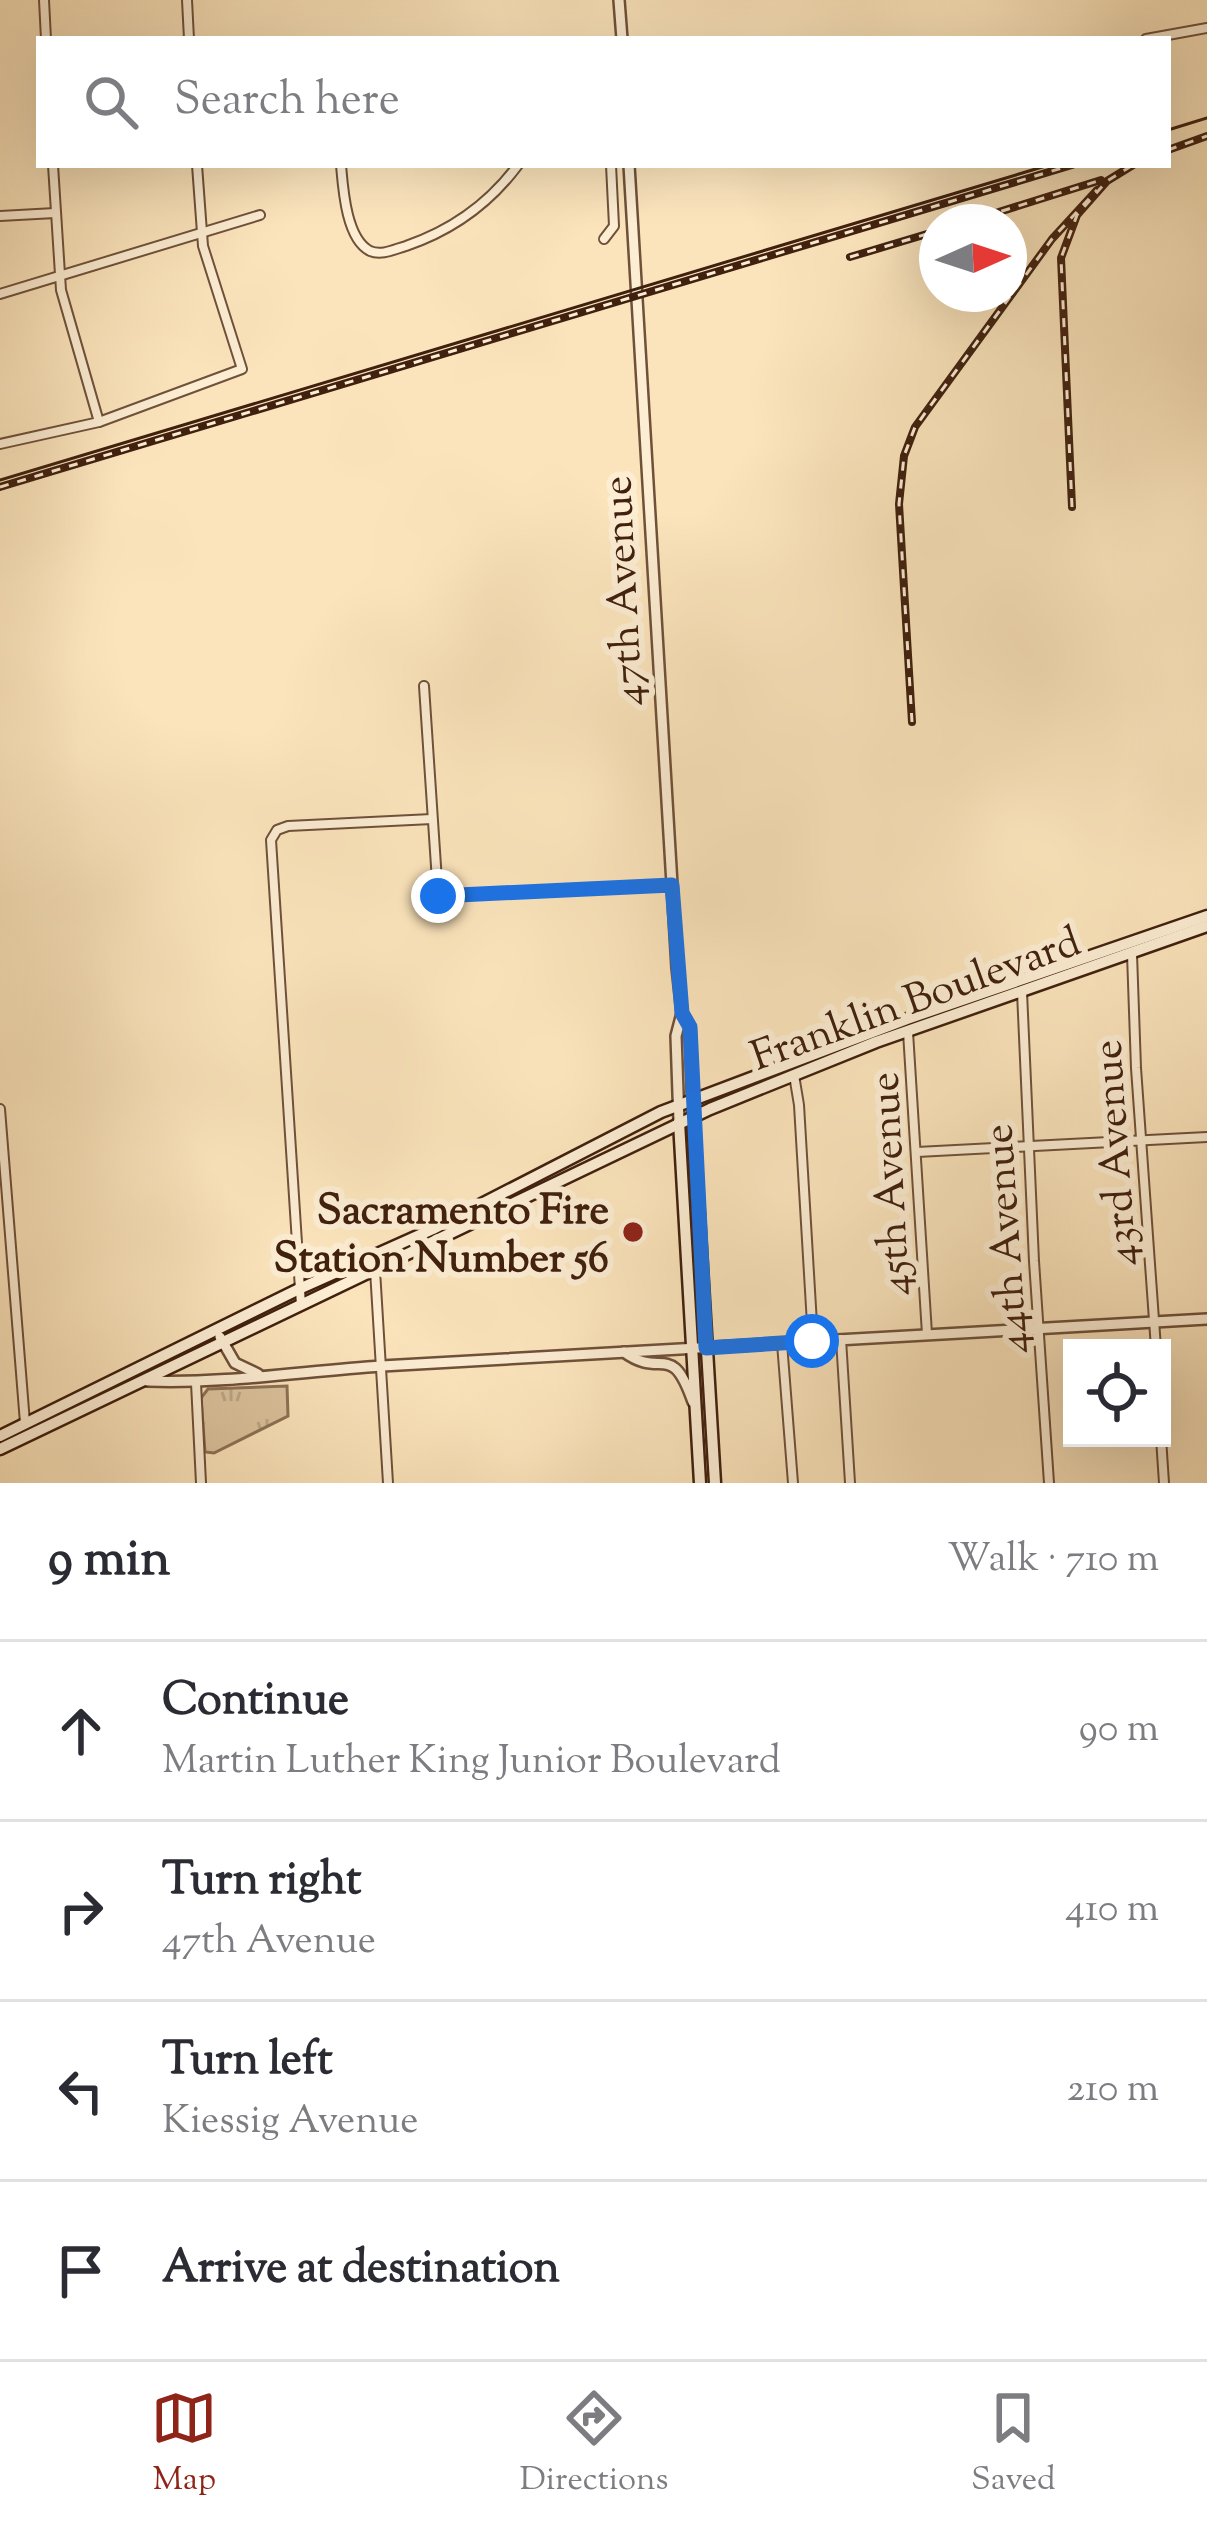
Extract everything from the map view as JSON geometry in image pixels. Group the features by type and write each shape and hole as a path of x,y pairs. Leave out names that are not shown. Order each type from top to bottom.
{"main road":[{"name":"Franklin Boulevard","path":"0,1449 142,1381 299,1289 433,1229 678,1107 874,1032 1207,916"},
{"name":"Franklin Boulevard","path":"0,1436 118,1378 301,1305 693,1116 908,1030 1207,926"},
{"path":"817,1066 828,1055 874,1032 891,1031 933,1015 952,1015"},
{"name":"47th Avenue","path":"693,1116 715,1483"},
{"name":"47th Avenue","path":"679,1122 700,1483"},
{"path":"68,1415 75,1406 112,1388 118,1378"}],"street":[{"path":"44,0 46,36"},
{"path":"187,0 189,36"},
{"path":"619,0 622,36"},
{"path":"1163,36 1207,28"},
{"path":"53,168 59,276 99,422"},
{"path":"0,444 99,422 242,369 201,234 197,168"},
{"path":"342,168 354,229 365,247 378,253 428,239 455,225 497,191 516,168"},
{"path":"604,239 614,226 611,168"},
{"name":"47th Avenue","path":"629,168 682,1013 676,1036 679,1122"},
{"path":"0,216 55,213"},
{"path":"0,294 260,214"},
{"path":"424,686 438,896 672,885"},
{"path":"301,1305 271,840 277,830 288,826 432,819"},
{"name":"43rd Avenue","path":"1132,954 1155,1339"},
{"name":"44th Avenue","path":"1022,992 1049,1483"},
{"name":"47th Avenue","path":"682,1013 690,1027 693,1116"},
{"name":"45th Avenue","path":"908,1030 927,1334"},
{"path":"794,1075 812,1341"},
{"path":"0,1109 25,1423"},
{"path":"917,1152 1207,1137"},
{"path":"375,1270 388,1483"},
{"path":"142,1381 196,1383 382,1366 1207,1319"},
{"path":"220,1336 236,1363 258,1374"},
{"path":"841,1339 850,1483"},
{"path":"782,1343 793,1483"},
{"path":"624,1352 640,1364 678,1367 695,1408"},
{"path":"196,1383 201,1483"},
{"path":"1161,1447 1163,1483"}],"green space":[{"path":"287,1386 288,1416 214,1453 205,1452 201,1398 208,1389"}],"tram line":[{"path":"1171,129 1207,118"},
{"path":"0,480 1039,168"}],"railway":[{"path":"1171,149 1207,136"},
{"path":"0,487 1062,168"},
{"path":"1072,507 1061,258 1077,215 1107,181 1128,168"},
{"path":"1024,204 1101,180"},
{"path":"912,722 899,504 904,456 915,427 1052,239 1097,190"},
{"path":"850,257 919,236"}],"place":[{"name":"Sacramento Fire Station Number 56","path":"633,1232"}],"route":[{"path":"438,896 672,885 682,1013 690,1027 706,1348 812,1341"}]}
